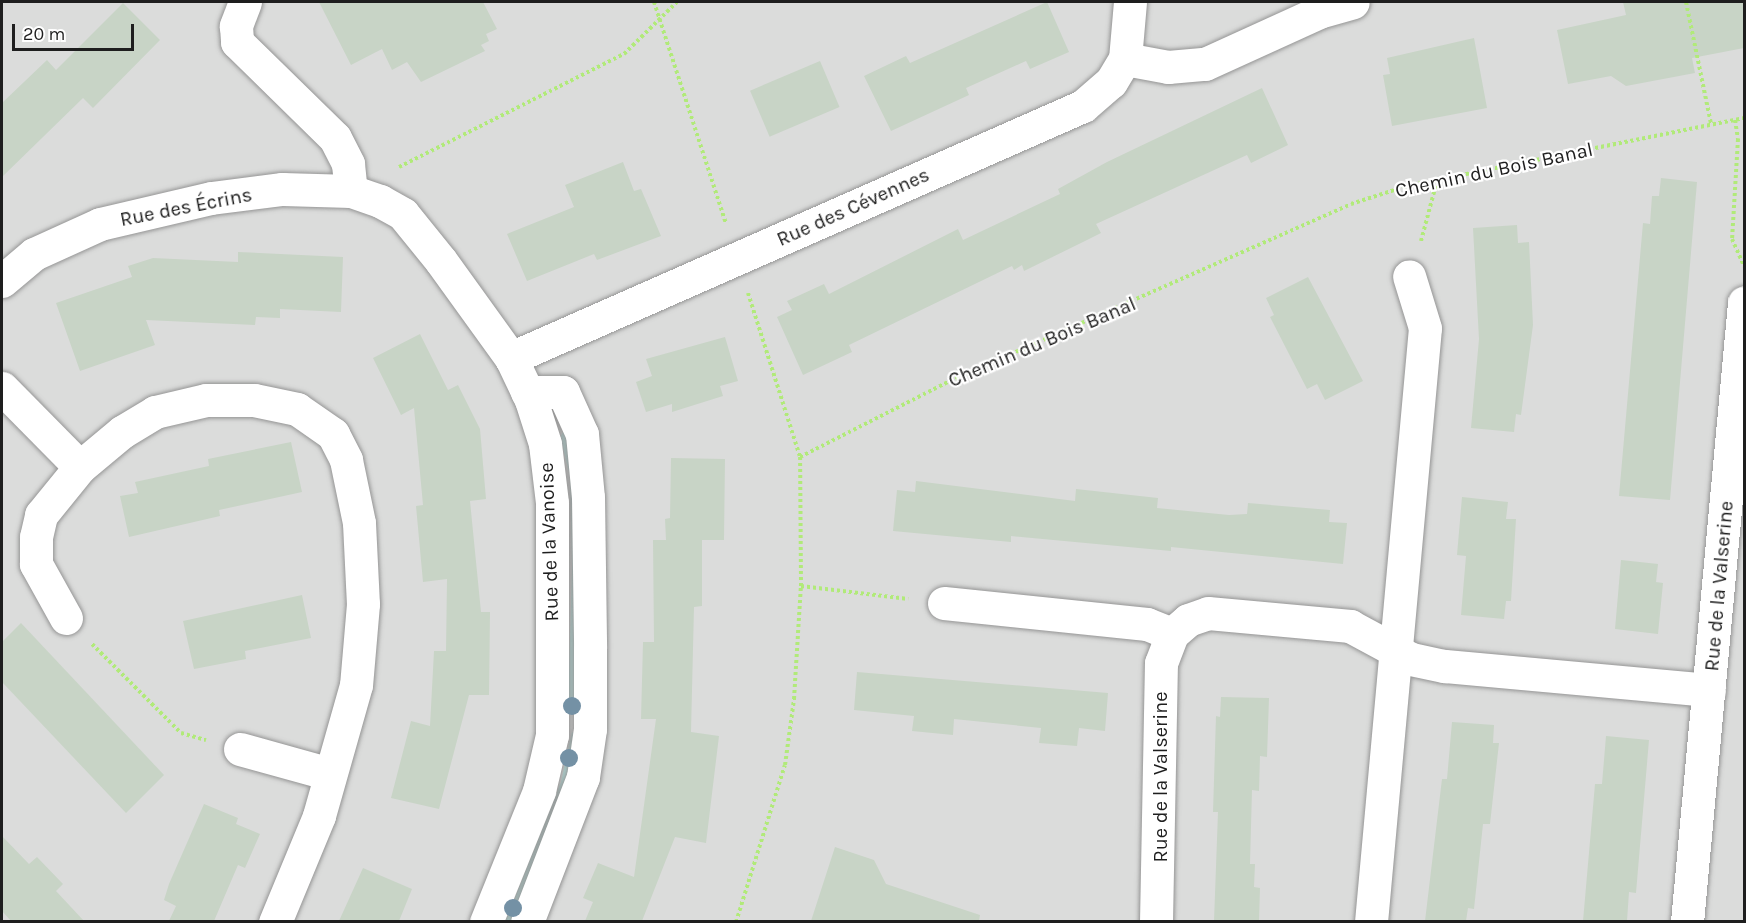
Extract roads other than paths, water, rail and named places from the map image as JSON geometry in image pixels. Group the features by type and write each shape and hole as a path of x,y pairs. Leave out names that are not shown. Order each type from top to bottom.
{"street":[{"path":"245,2 236,26 237,42 336,138 348,164 351,191"},
{"name":"Rue des Cévennes","path":"511,358 1083,106 1111,82 1125,59 1130,2"},
{"path":"1125,59 1168,67 1204,64 1319,12 1353,2"},
{"name":"Rue des Écrins","path":"2,281 34,254 64,239 148,211 282,189 351,191"},
{"name":"Rue de la Vanoise","path":"351,191 403,214 511,358 527,392 545,444 552,503 552,735 539,791 486,921"},
{"path":"1371,921 1425,328 1409,276"},
{"name":"Rue de la Valserine","path":"1687,921 1744,303"},
{"path":"2,388 80,467"},
{"path":"527,392 563,392 582,434 588,497 590,729 583,777 527,921"},
{"path":"66,618 36,564 36,537 41,515 80,467 122,432 155,412 206,400 254,400 297,409 333,434 346,460 359,523 363,604 356,686 343,742 330,774 319,816 275,921"},
{"path":"944,603 1147,624 1172,634"},
{"name":"Rue de la Valserine","path":"1156,921 1161,663 1172,634 1188,620 1208,613 1350,626 1369,633 1397,653 1445,666 1709,690"},
{"path":"240,749 330,774"}]}
